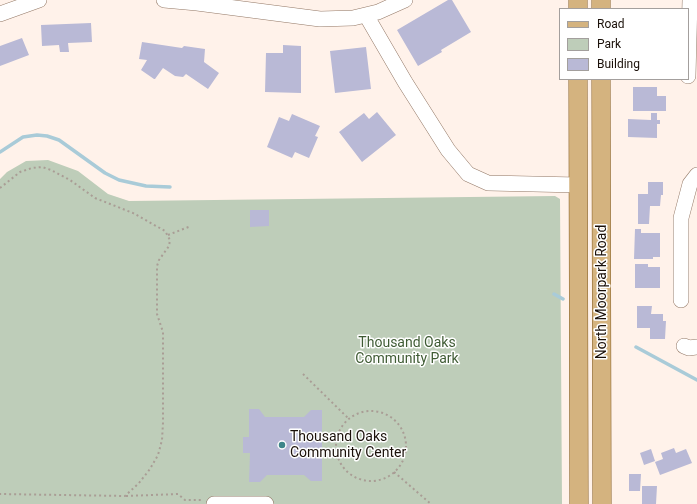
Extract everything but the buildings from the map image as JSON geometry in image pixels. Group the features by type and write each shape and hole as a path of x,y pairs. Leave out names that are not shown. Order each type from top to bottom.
{"main road":[{"name":"North Moorpark Road","path":"578,80 579,504"},
{"name":"North Moorpark Road","path":"601,80 602,504"}],"street":[{"path":"0,14 39,0"},
{"path":"164,0 320,19 353,18 378,12 405,0"},
{"path":"689,59 692,7"},
{"path":"366,15 405,82 447,149 468,174 488,183 578,185"},
{"path":"681,300 681,218 690,184 696,175"},
{"path":"210,502 266,504"}],"path":[{"path":"0,188 20,172 32,168 51,170 70,180 95,198 133,213 159,227 168,235 170,240 169,246 159,260 157,266 157,314 163,332 162,440 158,455 150,469 140,482 125,496"},
{"path":"168,235 191,226"},
{"path":"304,374 349,419"},
{"path":"376,412 389,416 396,422 404,434 406,448 402,461 394,472 383,478 367,480 352,475 344,467 338,458 336,442 342,427 349,419 362,413 376,412"},
{"path":"394,472 431,504"},
{"path":"0,494 125,496 178,494 185,500 210,502"}],"green space":[{"name":"Thousand Oaks Community Park","path":"48,160 78,171 108,194 129,201 555,196 560,199 562,504 0,504 0,179 7,172 26,161"}],"waterway":[{"path":"0,152 23,137 37,135 47,136 59,140 105,173 119,180 146,186 170,187"},
{"path":"554,294 563,299"},
{"path":"636,347 697,380"}],"place":[{"name":"Thousand Oaks Community Center","path":"282,445"}]}
